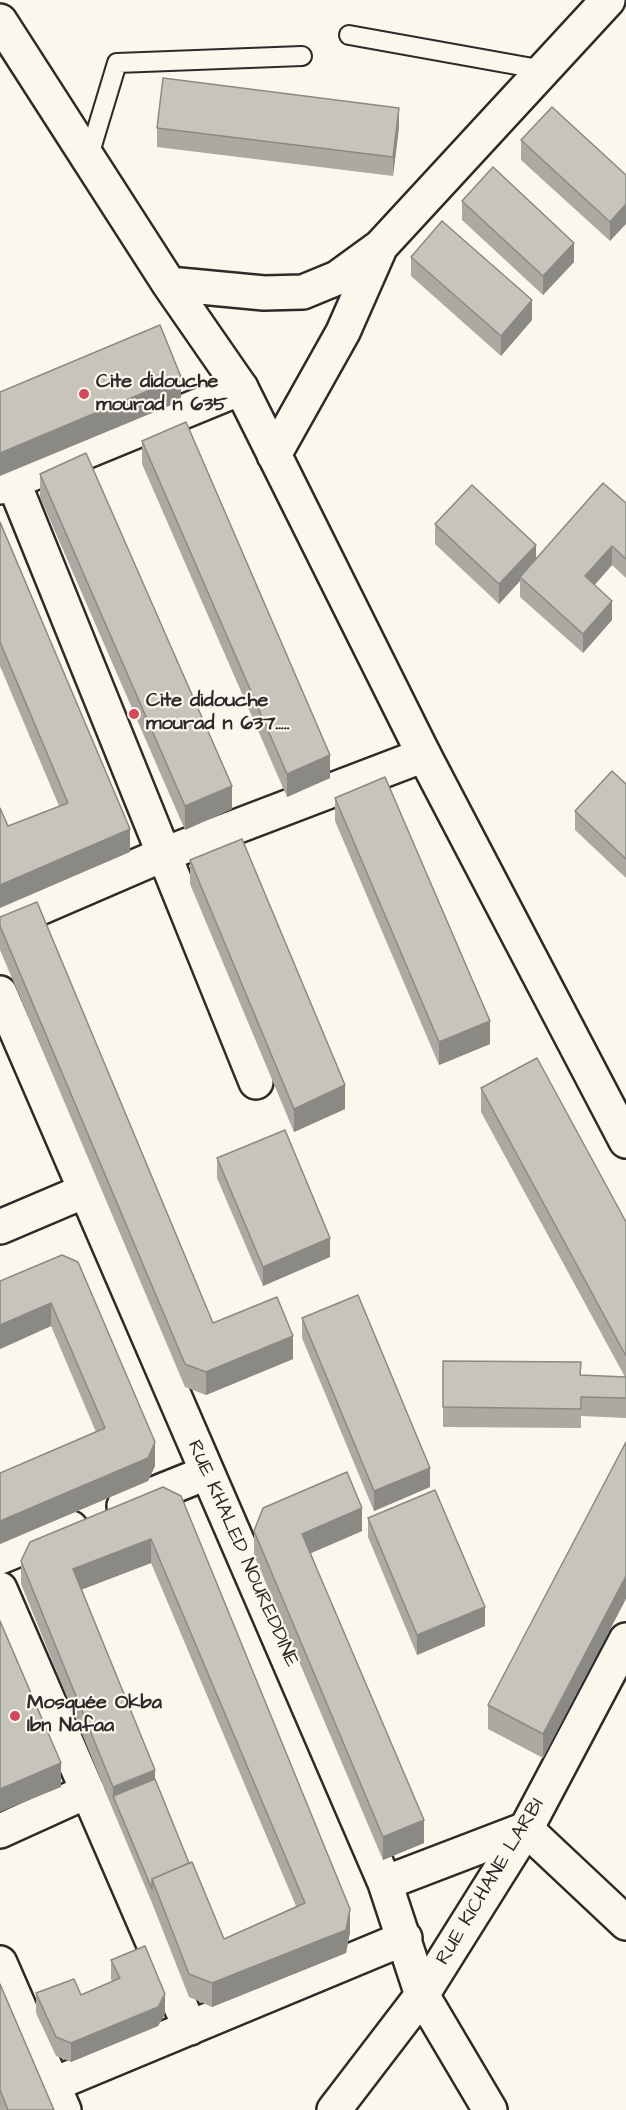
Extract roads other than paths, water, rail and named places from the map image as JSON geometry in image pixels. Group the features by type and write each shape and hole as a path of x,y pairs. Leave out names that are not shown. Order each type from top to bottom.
{"street":[{"path":"169,284 264,293 303,292 337,278 381,246 609,0"},
{"path":"0,21 169,284 241,388 424,755 626,1141"},
{"path":"274,455 343,332 381,246"},
{"path":"241,388 6,484 256,1082"},
{"path":"0,925 162,855 424,755"},
{"name":"RUE KHALED NOUREDDINE","path":"0,993 385,1883 422,1995 490,2110"},
{"path":"0,1227 87,1190"},
{"path":"0,1557 206,1473"},
{"path":"0,1589 190,2028"},
{"name":"RUE KICHANE LARBI","path":"334,2110 422,1995 526,1829 626,1640"},
{"path":"0,1830 88,1791"},
{"path":"385,1883 526,1829 626,1923"},
{"path":"0,1963 58,2097 190,2028 405,1938"}],"lane":[{"path":"349,35 544,70"},
{"path":"88,159 117,63 302,56"}],"place":[{"name":"Cite didouche mourad n 635","path":"84,394"},
{"name":"Cite didouche mourad n 637.....","path":"134,714"},
{"name":"Mosquée Okba Ibn Nafaa","path":"15,1716"}]}
